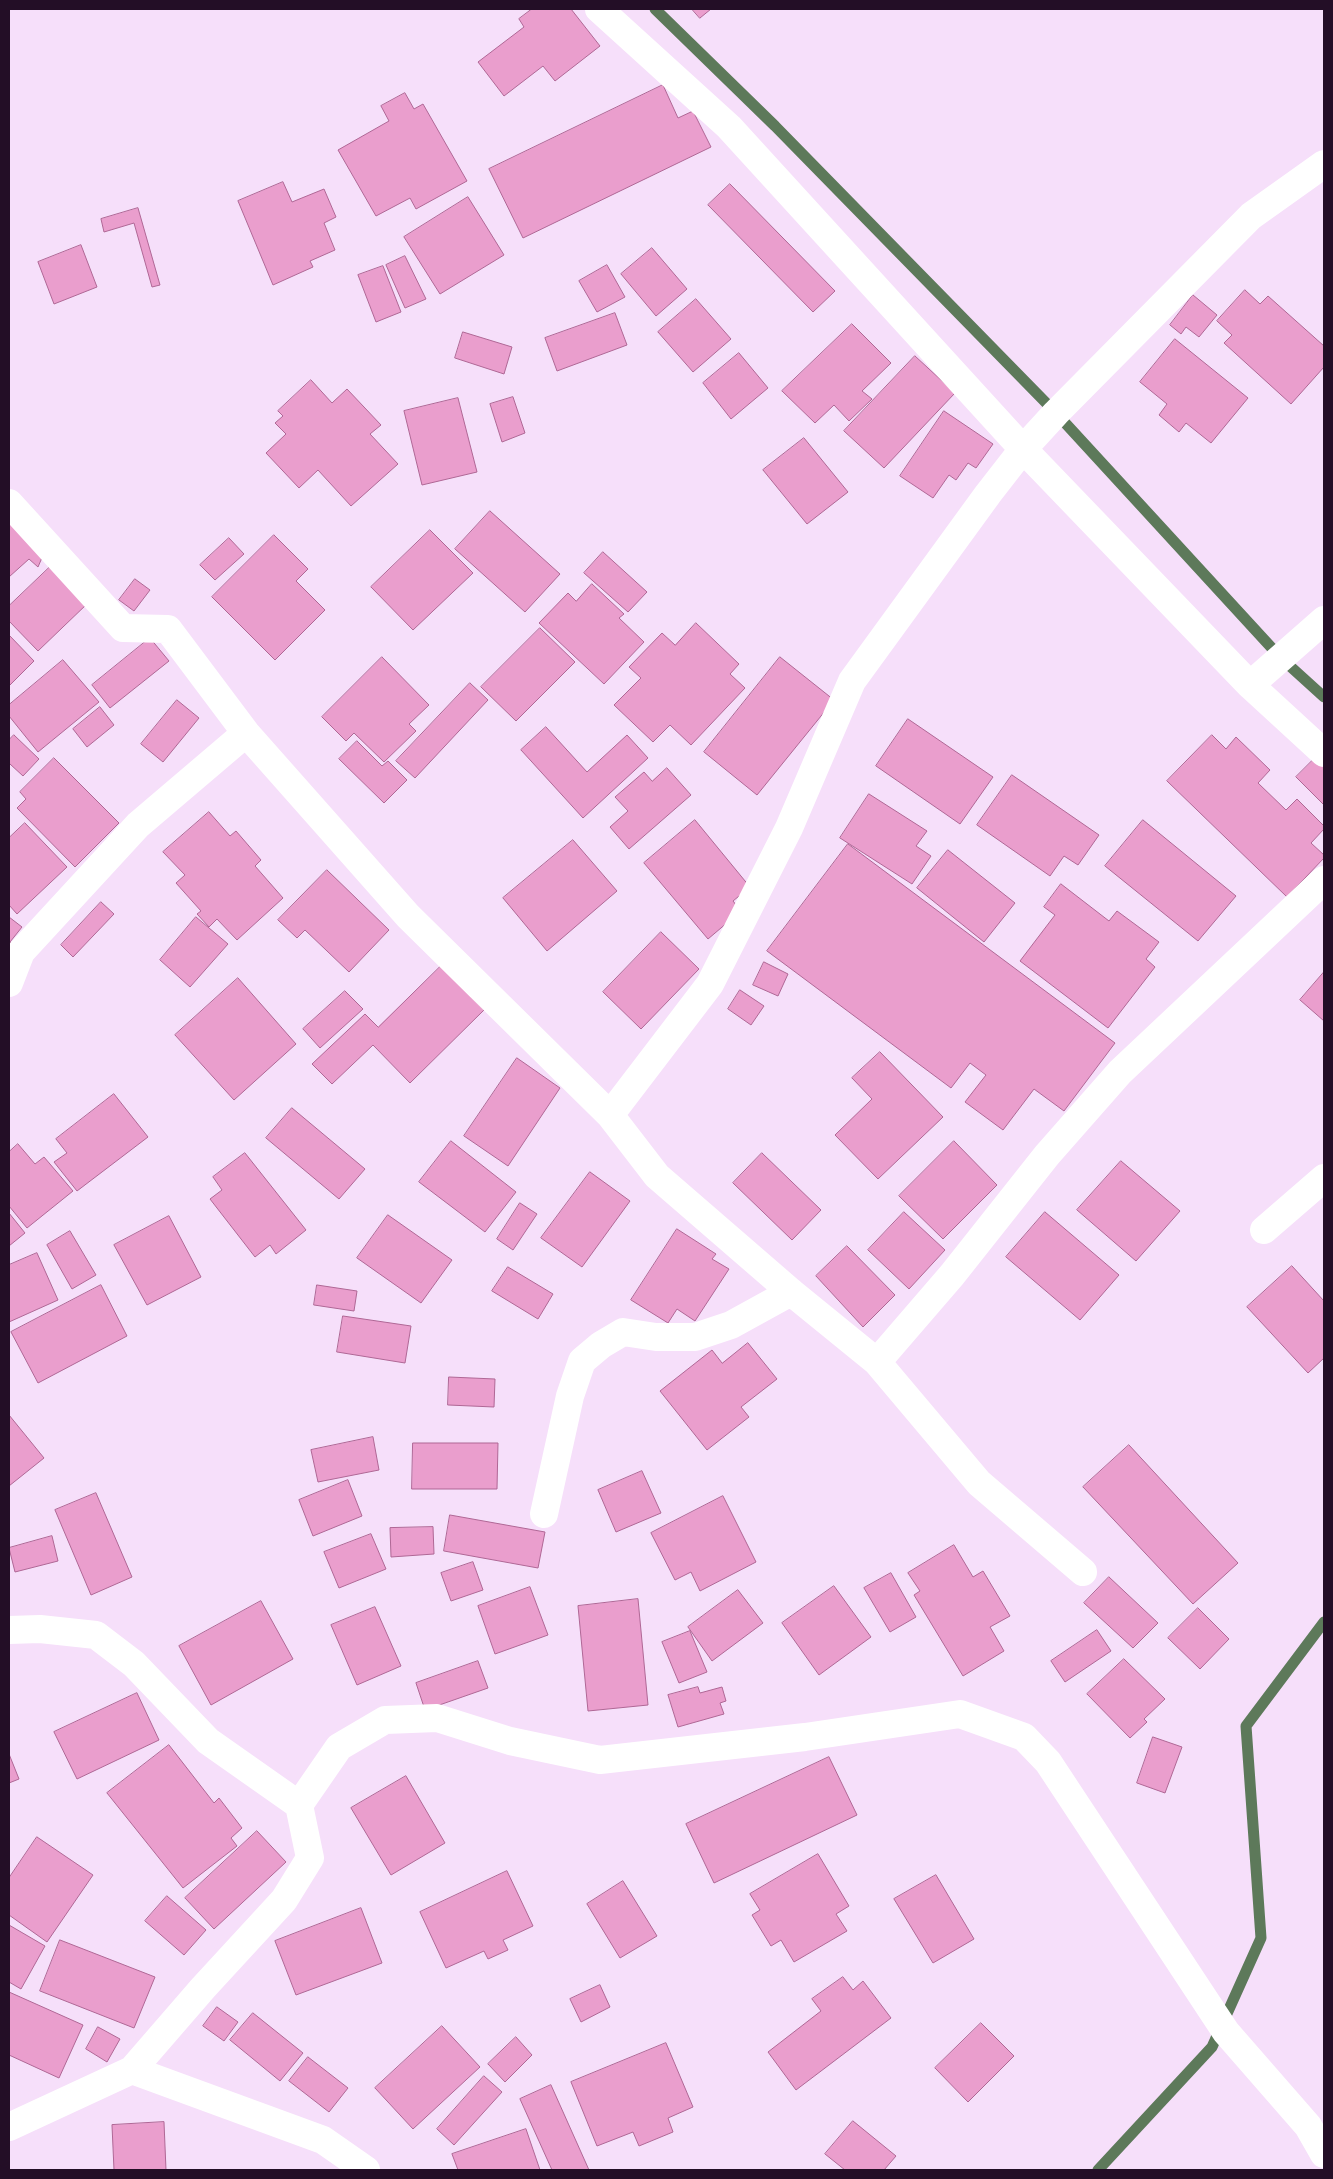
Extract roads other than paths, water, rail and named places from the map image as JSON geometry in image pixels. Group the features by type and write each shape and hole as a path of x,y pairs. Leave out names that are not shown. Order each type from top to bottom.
{"street":[{"path":"599,9 729,126 1023,449 1250,685 1324,754"},
{"path":"610,1115 710,984 788,828 852,681 982,501 1023,449 1056,413 1252,216 1324,164"},
{"path":"9,503 123,628 168,629 246,733 408,916 610,1115 657,1176 791,1292 878,1362 979,1483 1084,1572"},
{"path":"1250,685 1324,620"},
{"path":"9,983 21,952 138,825 246,733"},
{"path":"878,1362 952,1275 1048,1155 1120,1072 1324,880"},
{"path":"1264,1230 1324,1178"},
{"path":"544,1514 570,1396 582,1361 601,1345 623,1332 656,1337 695,1337 731,1325 791,1292"},
{"path":"9,1630 40,1629 96,1635 134,1664 208,1741 299,1805 310,1858 284,1900 202,1988 132,2070 9,2127"},
{"path":"299,1805 339,1747 385,1720 437,1718 510,1741 600,1760 806,1737 960,1714 1024,1737 1048,1762 1226,2032 1308,2126 1324,2154"},
{"path":"132,2070 323,2140 366,2170"}],"waterway":[{"path":"655,9 775,126 1056,413 1281,658 1324,697"},
{"path":"1098,2170 1212,2047 1261,1938 1246,1726 1324,1622"}]}
